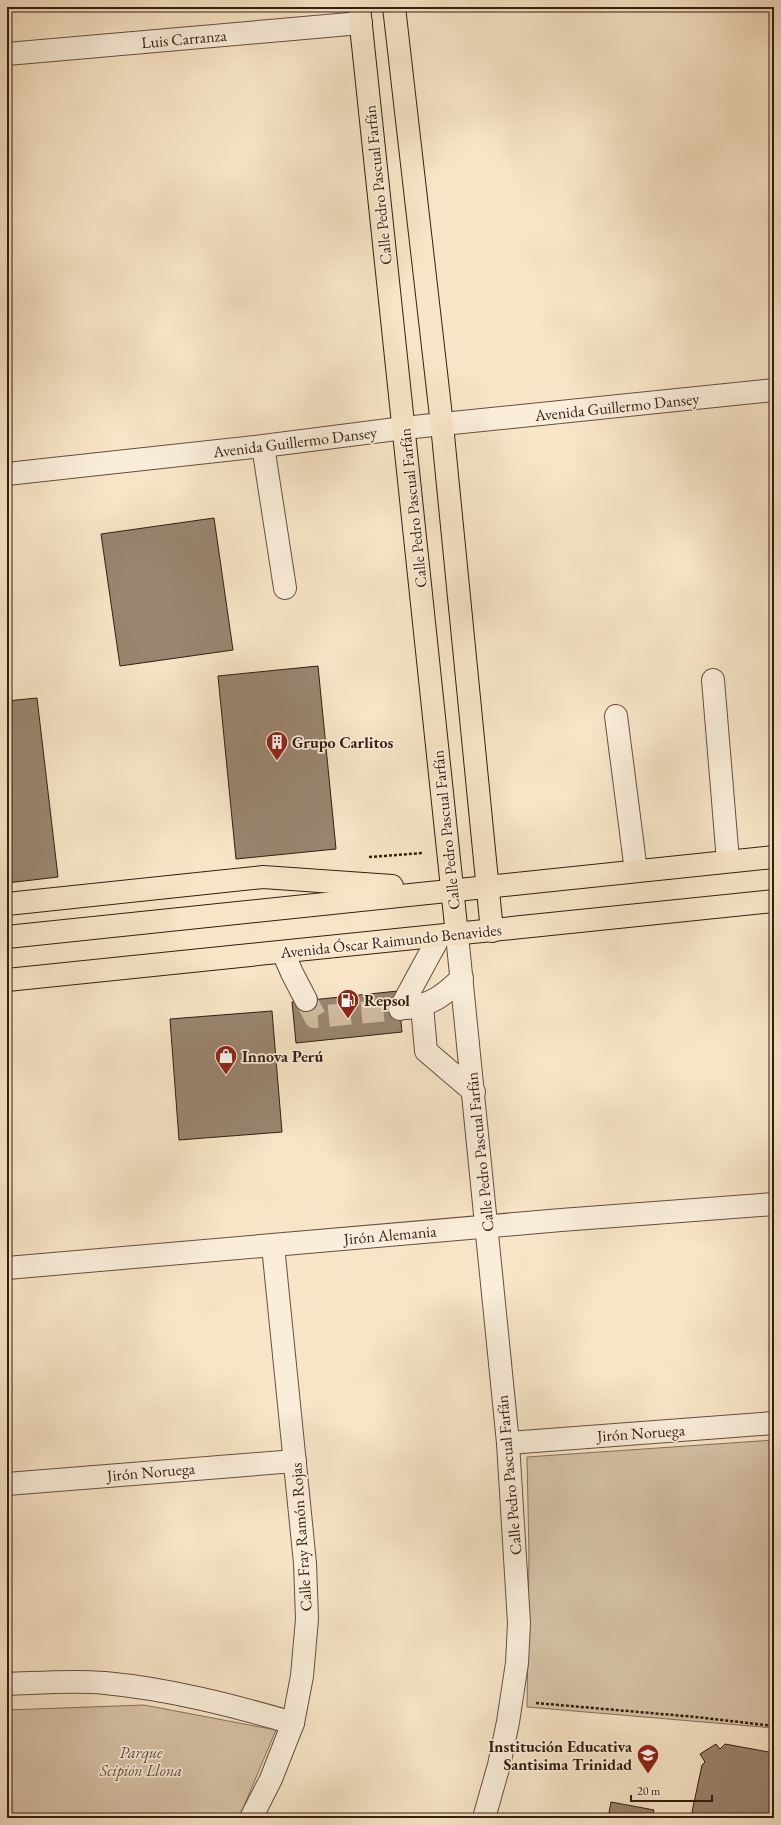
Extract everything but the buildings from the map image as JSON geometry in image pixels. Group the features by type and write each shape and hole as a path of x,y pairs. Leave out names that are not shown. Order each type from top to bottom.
{"main road":[{"path":"394,7 442,425 492,931"},
{"name":"Calle Pedro Pascual Farfán","path":"360,15 453,890 448,936"},
{"path":"7,937 774,857"},
{"path":"7,904 263,878 453,890"},
{"name":"Avenida Óscar Raimundo Benavides","path":"7,980 774,902"}],"street":[{"name":"Luis Carranza","path":"7,54 360,15"},
{"name":"Avenida Guillermo Dansey","path":"7,474 263,446 404,428 774,390"},
{"path":"263,446 285,588"},
{"path":"713,680 728,861"},
{"path":"616,716 636,871"},
{"path":"448,936 400,1009 422,1006 444,996 462,978"},
{"name":"Calle Pedro Pascual Farfán","path":"448,936 462,978 474,1092 508,1443 519,1623 517,1663 512,1701 499,1765 484,1818"},
{"path":"283,952 292,974 306,1000"},
{"path":"422,1006 426,1051 474,1092"},
{"name":"Jirón Alemania","path":"7,1268 273,1246 487,1226 774,1204"},
{"name":"Calle Fray Ramón Rojas","path":"251,1818 271,1779 293,1723 302,1676 307,1619 305,1563 273,1246"},
{"name":"Jirón Noruega","path":"508,1443 774,1423"},
{"name":"Jirón Noruega","path":"7,1484 295,1460"},
{"path":"7,1684 104,1683 165,1691 225,1703 293,1723"}],"path":[{"path":"512,1701 696,1717 774,1726"}],"green space":[{"path":"774,1440 774,1728 527,1707 529,1555 527,1457"},
{"name":"Parque Scipión Llona","path":"144,1705 276,1730 239,1818 7,1818 7,1710"}],"tunnel":[{"path":"306,1000 315,1017 400,1009"}],"place":[{"name":"Grupo Carlitos","path":"277,762"},
{"name":"Repsol","path":"348,1020"},
{"name":"Innova Perú","path":"226,1076"},
{"name":"Institución Educativa Santisima Trinidad","path":"648,1774"}]}
